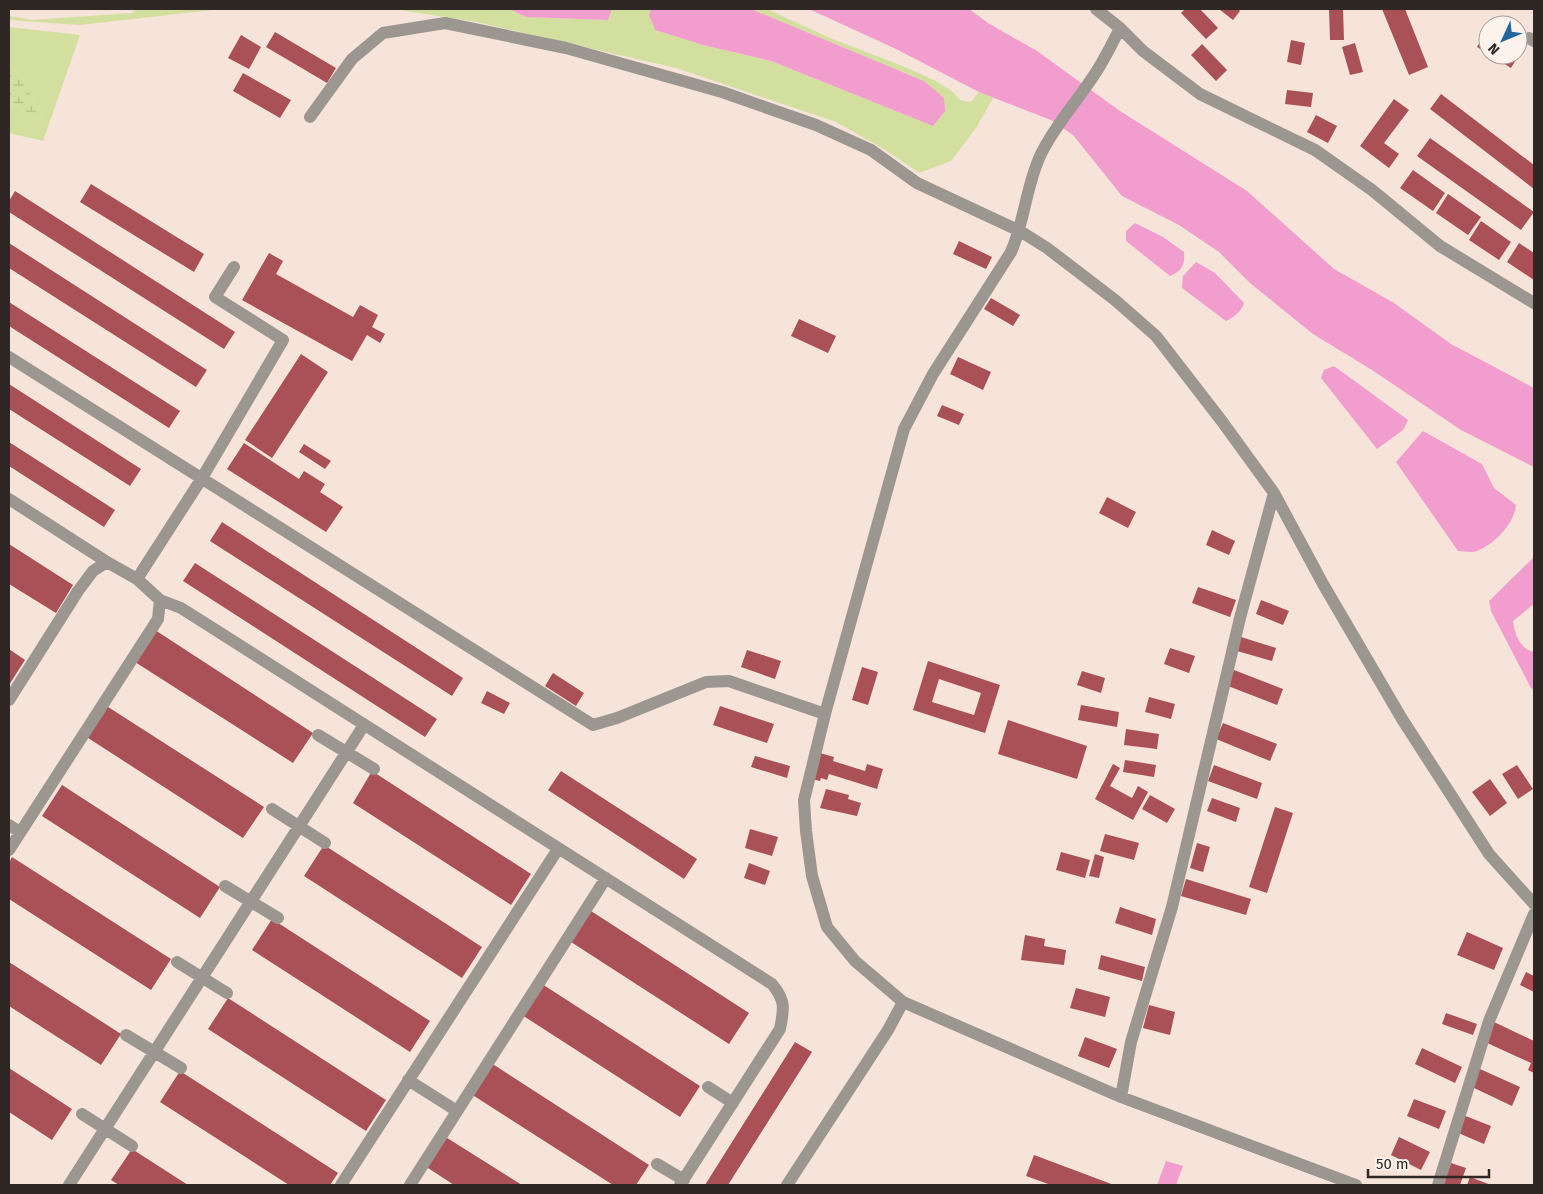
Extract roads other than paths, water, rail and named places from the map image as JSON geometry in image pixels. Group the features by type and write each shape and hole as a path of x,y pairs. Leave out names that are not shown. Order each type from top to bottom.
{"street":[{"path":"1096,9 1120,28 1143,51 1200,94 1316,150 1372,190 1440,246 1534,303"},
{"path":"310,117 352,59 383,33 445,23 575,51 722,92 816,125 871,150 917,183 1020,231 1046,248 1115,300 1156,336 1221,420 1274,493 1323,584 1402,719 1489,854 1534,904"},
{"path":"1120,28 1092,79 1055,129 1041,155 1028,191 1020,231 1011,252 933,374 904,428 825,714 804,800 812,876 827,927 856,961 903,1002 1121,1097 1356,1185"},
{"path":"137,580 202,478 283,340 215,297 234,267"},
{"path":"9,357 577,717 593,725 617,718 706,682 729,681 825,714"},
{"path":"1121,1097 1131,1042 1172,907 1240,618 1274,493"},
{"path":"9,498 137,580 160,600 181,608 772,984 782,996 784,1011 780,1029 682,1183 658,1164"},
{"path":"9,700 78,591 93,571 107,562"},
{"path":"9,850 158,620 160,600"},
{"path":"69,1185 364,725"},
{"path":"318,735 374,769"},
{"path":"272,809 325,843"},
{"path":"9,825 20,832"},
{"path":"341,1185 558,848"},
{"path":"410,1185 606,878"},
{"path":"225,886 278,918"},
{"path":"1438,1185 1489,1021 1534,914"},
{"path":"177,962 227,993"},
{"path":"787,1185 888,1030 903,1002"},
{"path":"126,1035 181,1068"},
{"path":"408,1080 458,1111"},
{"path":"708,1087 733,1103"},
{"path":"82,1114 132,1146"}]}
